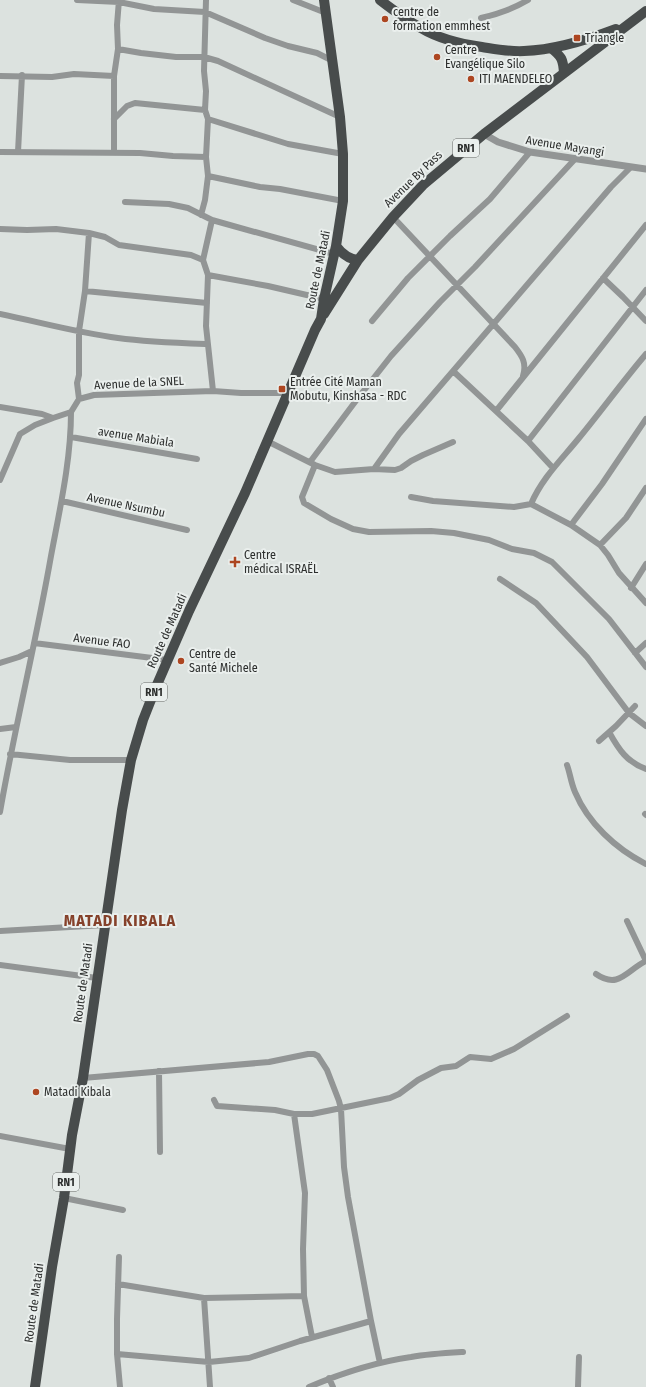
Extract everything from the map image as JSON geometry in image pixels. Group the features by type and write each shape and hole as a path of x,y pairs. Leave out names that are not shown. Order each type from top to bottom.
{"highway":[{"name":"Route de Matadi","path":"35,1387 51,1274 64,1198 72,1135 83,1078 122,810 131,760 142,720 189,611 246,493 267,441 321,319 343,201 343,154 340,117 324,0"},
{"path":"380,0 421,29 441,37 467,45 524,51 551,48 592,39 627,25"},
{"name":"Avenue By Pass","path":"321,319 358,260 392,217 423,185 484,134 646,11"},
{"path":"551,48 560,55 564,73"},
{"path":"335,250 352,260 358,260"}],"street":[{"path":"77,0 119,1 154,9 205,12 265,38 288,46 317,53 333,61"},
{"path":"201,215 205,200 208,176 206,157 208,119 205,110 206,91 204,71 206,0"},
{"path":"293,0 326,13"},
{"path":"481,18 509,10 528,0"},
{"path":"114,153 114,76 118,49 117,25 119,1"},
{"path":"118,49 141,54 176,57 204,57 218,61 340,117"},
{"path":"0,76 52,76 74,74 114,76"},
{"path":"18,152 22,76"},
{"path":"114,119 127,106 135,103 205,110"},
{"path":"208,119 288,144 343,154"},
{"name":"Avenue Mayangi","path":"484,134 498,142 530,152 646,170"},
{"path":"0,152 114,153 206,157"},
{"path":"372,321 408,278 490,199 530,152"},
{"path":"575,158 391,356 358,398 313,463 302,500 304,503 331,519 353,529 385,532 431,531 454,533 489,540 512,549 534,553 552,562 610,619 646,667"},
{"path":"374,470 399,434 611,187 630,168"},
{"path":"208,176 260,187 280,189 343,201"},
{"path":"125,202 169,204 188,208 212,220 335,250"},
{"path":"392,217 494,324 522,356 525,364 523,377"},
{"path":"212,220 204,260 208,275 206,326 212,392"},
{"path":"496,411 646,225"},
{"path":"0,228 27,230 56,229 89,234 106,237 119,245 191,255 204,260"},
{"path":"79,399 77,384 79,375 79,331 85,291 89,234"},
{"path":"208,275 268,286 324,299"},
{"path":"603,278 646,321"},
{"path":"528,441 646,290"},
{"path":"85,291 207,303"},
{"path":"0,314 119,338 207,344"},
{"path":"530,504 553,468 646,354"},
{"path":"453,371 528,441 553,468"},
{"name":"Avenue de la SNEL","path":"71,412 79,399 94,395 212,392 288,393"},
{"path":"0,407 42,414 53,418"},
{"path":"0,480 20,434 36,425 71,412 71,437 62,501 46,590 2,788 0,812"},
{"path":"571,525 602,484 646,419"},
{"name":"avenue Mabiala","path":"71,437 197,459"},
{"path":"267,441 335,472 394,470 453,442"},
{"path":"600,545 626,518 646,488"},
{"path":"411,497 434,501 514,506 530,504 571,525 600,545 631,588 646,603"},
{"name":"Avenue Nsumbu","path":"62,501 187,530"},
{"path":"631,588 646,564"},
{"path":"500,579 536,603 552,619 586,658 629,713 646,726"},
{"name":"Avenue FAO","path":"34,643 168,660"},
{"path":"635,653 646,643"},
{"path":"0,662 19,658 32,651"},
{"path":"599,742 635,706"},
{"path":"0,729 16,727"},
{"path":"610,732 621,752 627,759 646,769"},
{"path":"10,754 70,760 131,760"},
{"path":"567,764 577,796 588,815 597,826 622,850 646,864"},
{"path":"596,974 610,981 617,980 646,961 627,921"},
{"path":"0,931 105,925"},
{"path":"0,965 97,978"},
{"path":"214,1100 217,1106 275,1110 294,1114 312,1114 390,1098 399,1094 418,1080 436,1070 444,1067 456,1066 470,1057 491,1059 526,1043 568,1016"},
{"path":"83,1078 269,1062 314,1054 318,1056 334,1085 341,1109 347,1192 380,1363"},
{"path":"159,1071 160,1152"},
{"path":"294,1114 305,1193 303,1248 304,1296 312,1337"},
{"path":"0,1136 70,1149"},
{"path":"64,1198 123,1210"},
{"path":"119,1257 117,1354 120,1387"},
{"path":"118,1284 204,1298 304,1296"},
{"path":"204,1298 210,1387"},
{"path":"117,1354 209,1362 249,1358 312,1337 371,1321"},
{"path":"309,1387 355,1369 380,1363 410,1357 463,1352"},
{"path":"578,1387 579,1357"},
{"path":"329,1378 333,1387"}],"place":[{"name":"centre de formation emmhest","path":"385,19"},
{"name":"Triangle","path":"577,38"},
{"name":"Centre Evangélique Silo","path":"437,57"},
{"name":"ITI MAENDELEO","path":"471,79"},
{"name":"Entrée Cité Maman Mobutu, Kinshasa - RDC","path":"282,389"},
{"name":"Centre médical ISRAËL","path":"235,562"},
{"name":"Centre de Santé Michele","path":"181,661"},
{"name":"Matadi Kibala","path":"36,1092"}],"district":[{"name":"MATADI KIBALA","path":"120,920"}]}
